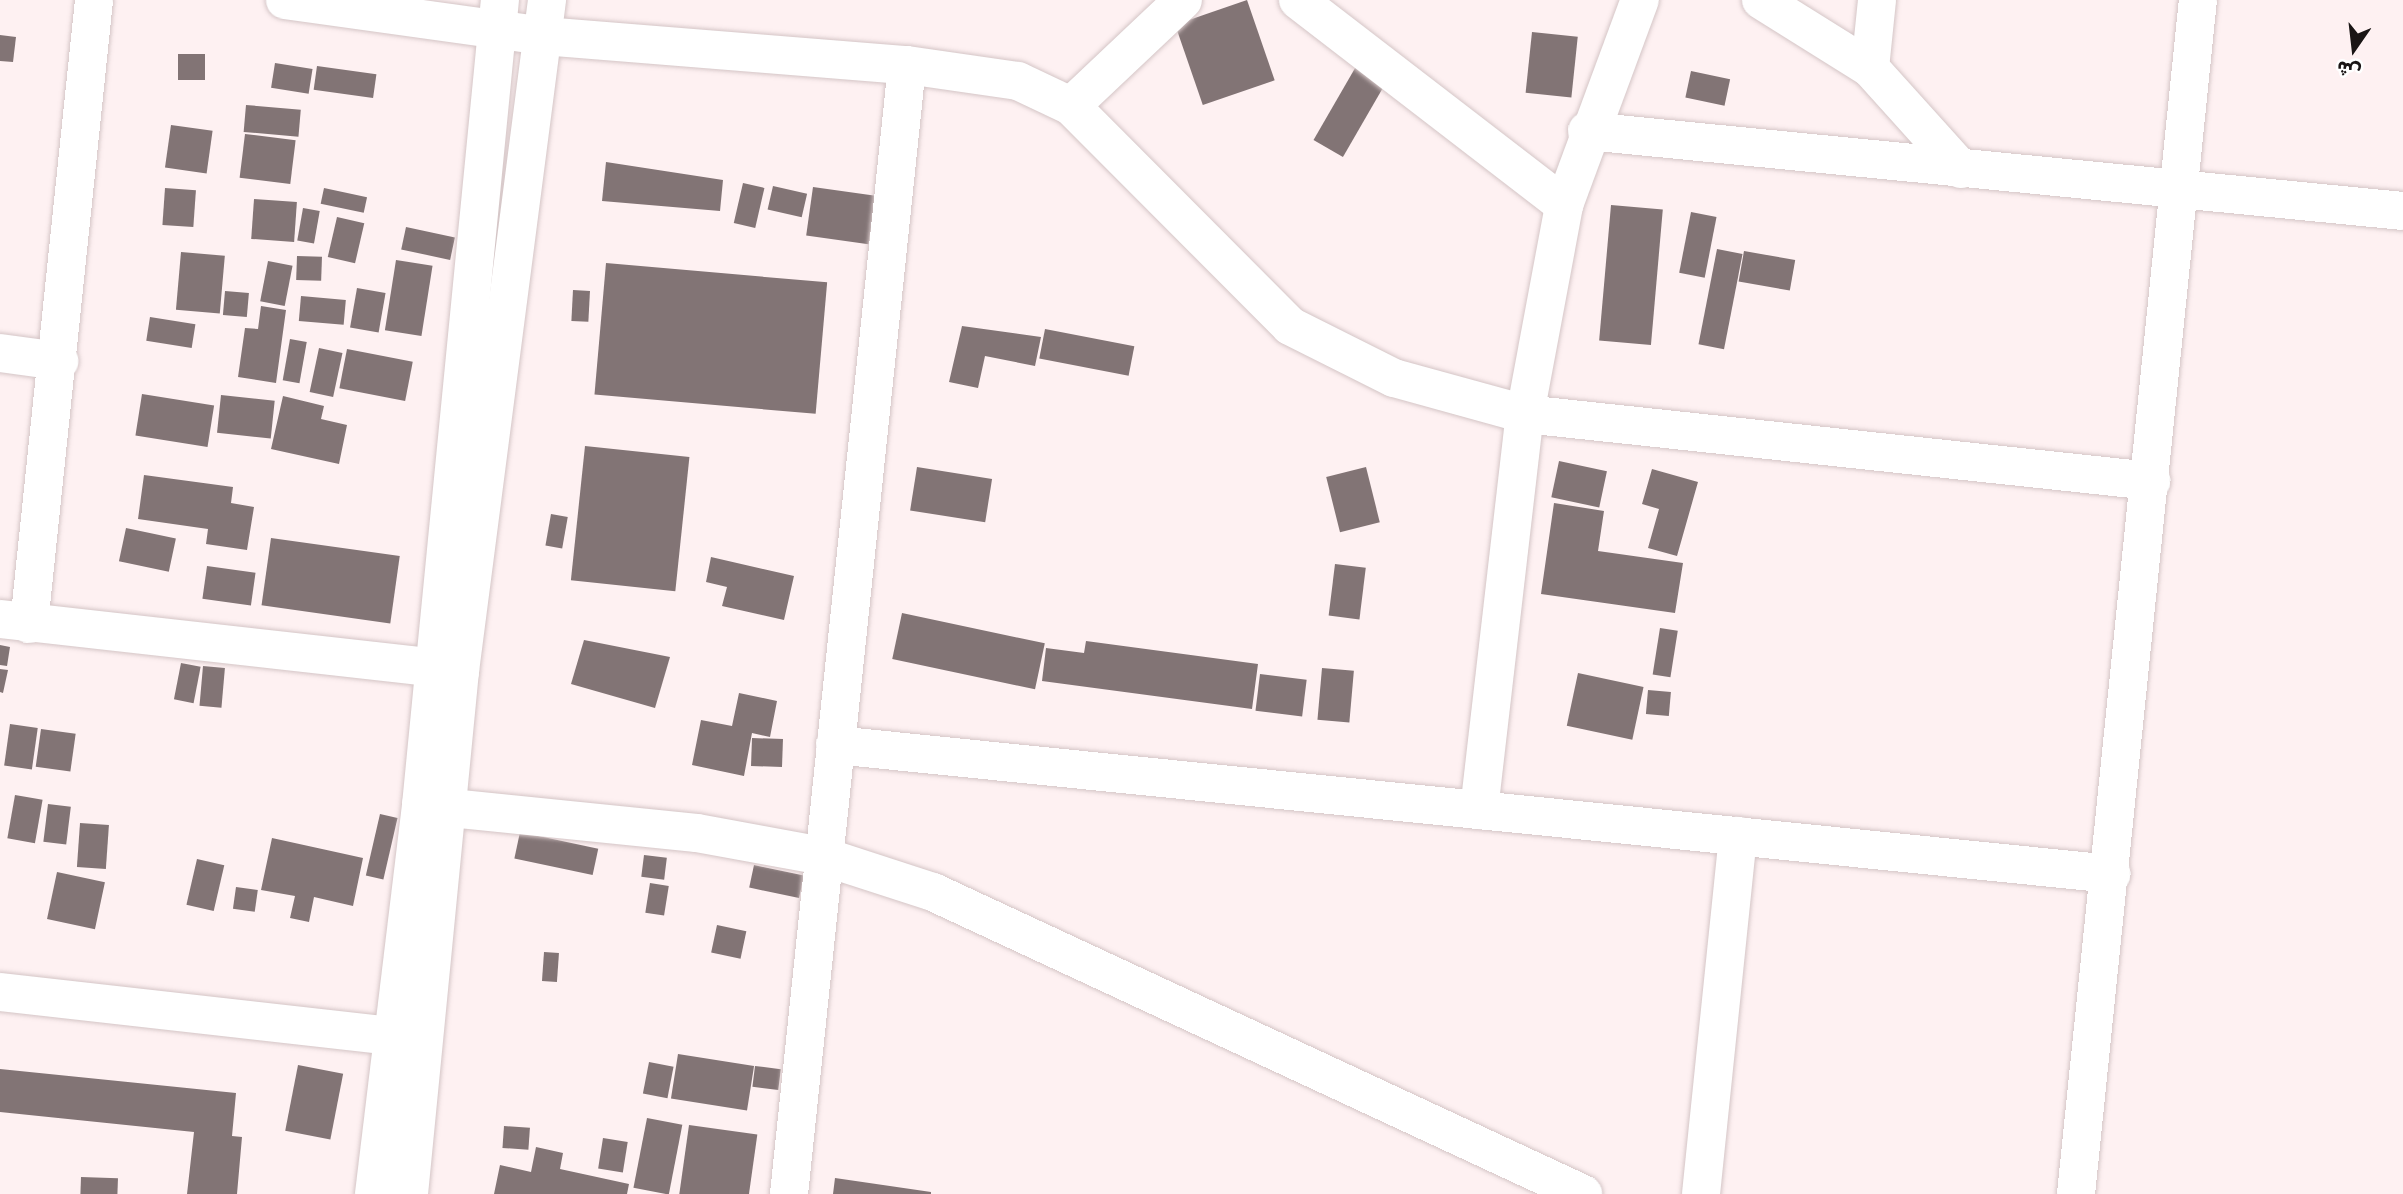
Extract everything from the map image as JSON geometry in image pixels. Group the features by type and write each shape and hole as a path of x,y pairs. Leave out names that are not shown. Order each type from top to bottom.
{"street":[{"path":"94,0 59,361 14,622 445,670"},
{"path":"285,0 545,18 1018,81 1071,106 1290,326 1394,379 1525,414 2151,481"},
{"path":"1071,106 1183,0"},
{"path":"1298,0 1564,205"},
{"path":"1479,810 1525,414 1564,205 1587,131 1640,0"},
{"path":"1761,0 1870,68 1961,169"},
{"path":"1870,68 1877,0"},
{"path":"2076,1194 2112,874 2198,0"},
{"path":"409,1194 434,806 498,14"},
{"path":"445,670 545,18"},
{"path":"789,1194 822,856 907,65"},
{"path":"1587,131 2403,211"},
{"path":"0,353 59,361"},
{"path":"835,745 2112,874"},
{"path":"434,806 697,833 822,856 933,892 1583,1194"},
{"path":"374,1194 392,1036 434,806"},
{"path":"1701,1194 1738,836"},
{"path":"0,992 392,1036"}],"building":[{"path":"1247,0 1275,80 1203,105 1175,25"},
{"path":"1532,32 1578,37 1571,97 1526,93"},
{"path":"0,35 16,37 13,62 0,61"},
{"path":"178,54 205,54 205,80 178,80"},
{"path":"275,63 313,69 309,94 271,88"},
{"path":"1358,63 1387,80 1343,157 1314,140"},
{"path":"317,66 376,74 373,98 314,90"},
{"path":"1691,71 1730,79 1725,106 1685,97"},
{"path":"246,105 301,110 298,137 244,132"},
{"path":"171,125 213,131 207,173 165,168"},
{"path":"245,134 296,140 290,184 240,178"},
{"path":"606,162 723,180 720,211 602,201"},
{"path":"743,183 764,188 755,228 734,223"},
{"path":"773,186 807,194 802,217 768,209"},
{"path":"813,187 875,196 869,244 806,236"},
{"path":"165,188 196,190 193,227 162,225"},
{"path":"324,188 367,197 364,213 321,204"},
{"path":"254,199 297,202 294,242 251,239"},
{"path":"1611,205 1663,210 1651,345 1599,340"},
{"path":"303,208 320,211 314,243 297,240"},
{"path":"1691,212 1717,217 1705,278 1679,273"},
{"path":"337,217 364,223 355,263 328,257"},
{"path":"406,227 455,237 450,260 401,249"},
{"path":"1717,249 1743,254 1724,349 1698,344"},
{"path":"1744,251 1795,260 1790,291 1739,282"},
{"path":"181,252 225,256 220,314 176,310"},
{"path":"297,256 322,257 321,281 296,280"},
{"path":"396,260 433,266 421,336 385,330"},
{"path":"268,261 293,266 285,306 260,301"},
{"path":"606,263 827,282 816,414 594,394"},
{"path":"357,288 386,293 379,332 350,327"},
{"path":"573,290 590,291 588,322 571,321"},
{"path":"225,291 249,293 247,317 223,315"},
{"path":"301,296 346,300 344,325 299,321"},
{"path":"261,306 286,310 276,383 238,377 245,328 258,329"},
{"path":"150,317 195,324 192,348 146,341"},
{"path":"962,326 1041,337 1035,366 985,356 978,388 949,382"},
{"path":"1045,329 1134,346 1129,376 1039,358"},
{"path":"290,339 307,342 299,383 283,380"},
{"path":"319,348 342,353 333,397 310,392"},
{"path":"347,349 413,362 405,401 339,388"},
{"path":"142,394 214,405 208,447 135,435"},
{"path":"221,395 275,401 271,438 217,433"},
{"path":"283,396 324,406 321,419 347,425 339,464 271,449"},
{"path":"585,446 689,457 675,591 571,580"},
{"path":"1559,461 1607,471 1599,507 1551,497"},
{"path":"917,467 992,479 985,522 910,510"},
{"path":"1366,467 1380,522 1340,532 1326,477"},
{"path":"1652,469 1698,482 1677,556 1648,548 1659,509 1642,504"},
{"path":"144,475 233,487 231,503 254,507 247,550 206,544 208,529 138,519"},
{"path":"1554,503 1604,511 1598,551 1683,563 1675,613 1541,594"},
{"path":"551,514 568,517 562,548 545,546"},
{"path":"126,528 176,539 169,572 119,561"},
{"path":"271,538 400,556 390,623 262,605"},
{"path":"711,557 794,576 784,620 722,606 727,587 706,582"},
{"path":"1335,564 1366,568 1359,619 1329,616"},
{"path":"207,566 256,573 251,605 202,599"},
{"path":"902,613 1045,643 1035,689 892,659"},
{"path":"1660,628 1678,631 1670,677 1653,674"},
{"path":"584,640 670,657 655,708 571,684"},
{"path":"1086,641 1258,664 1252,709 1042,681 1046,648 1084,653"},
{"path":"0,645 10,647 7,666 0,665"},
{"path":"181,663 201,667 194,703 174,699"},
{"path":"203,666 225,668 221,708 200,706"},
{"path":"1322,668 1354,671 1349,723 1317,720"},
{"path":"0,669 8,670 3,693 0,692"},
{"path":"1578,673 1644,687 1632,740 1567,726"},
{"path":"1260,674 1307,680 1302,716 1255,711"},
{"path":"1648,690 1671,692 1669,716 1646,714"},
{"path":"739,693 777,701 770,737 752,733 744,776 692,765 701,720 732,726"},
{"path":"10,724 38,728 32,769 4,766"},
{"path":"41,729 76,734 70,772 36,767"},
{"path":"752,738 783,739 782,767 751,766"},
{"path":"15,795 43,800 35,843 7,838"},
{"path":"48,804 71,807 66,845 43,842"},
{"path":"380,814 398,818 383,879 366,875"},
{"path":"80,823 109,825 106,869 77,867"},
{"path":"520,832 598,849 593,875 514,858"},
{"path":"272,838 363,858 353,906 314,897 309,922 290,918 295,896 261,890"},
{"path":"644,855 667,858 664,880 641,877"},
{"path":"197,859 224,865 214,911 186,905"},
{"path":"754,865 804,876 799,898 749,887"},
{"path":"57,872 105,882 95,929 47,919"},
{"path":"650,883 669,886 664,916 645,913"},
{"path":"236,887 258,890 255,912 233,909"},
{"path":"717,925 746,931 741,959 711,952"},
{"path":"544,952 559,953 557,982 542,981"},
{"path":"678,1054 754,1066 747,1110 671,1098"},
{"path":"649,1062 674,1067 667,1098 643,1093"},
{"path":"298,1065 343,1074 330,1140 285,1131"},
{"path":"755,1066 781,1069 778,1090 752,1087"},
{"path":"0,1069 236,1093 232,1136 242,1137 237,1194 187,1194 194,1132 0,1112"},
{"path":"647,1118 682,1125 669,1194 633,1188"},
{"path":"689,1125 757,1135 749,1194 679,1194"},
{"path":"504,1126 530,1128 528,1150 502,1148"},
{"path":"603,1138 628,1142 623,1173 598,1169"},
{"path":"536,1147 563,1153 560,1169 629,1184 627,1194 494,1194 500,1165 531,1172"},
{"path":"81,1177 118,1178 117,1194 80,1194"},
{"path":"835,1178 931,1192 931,1194 833,1194"}]}
